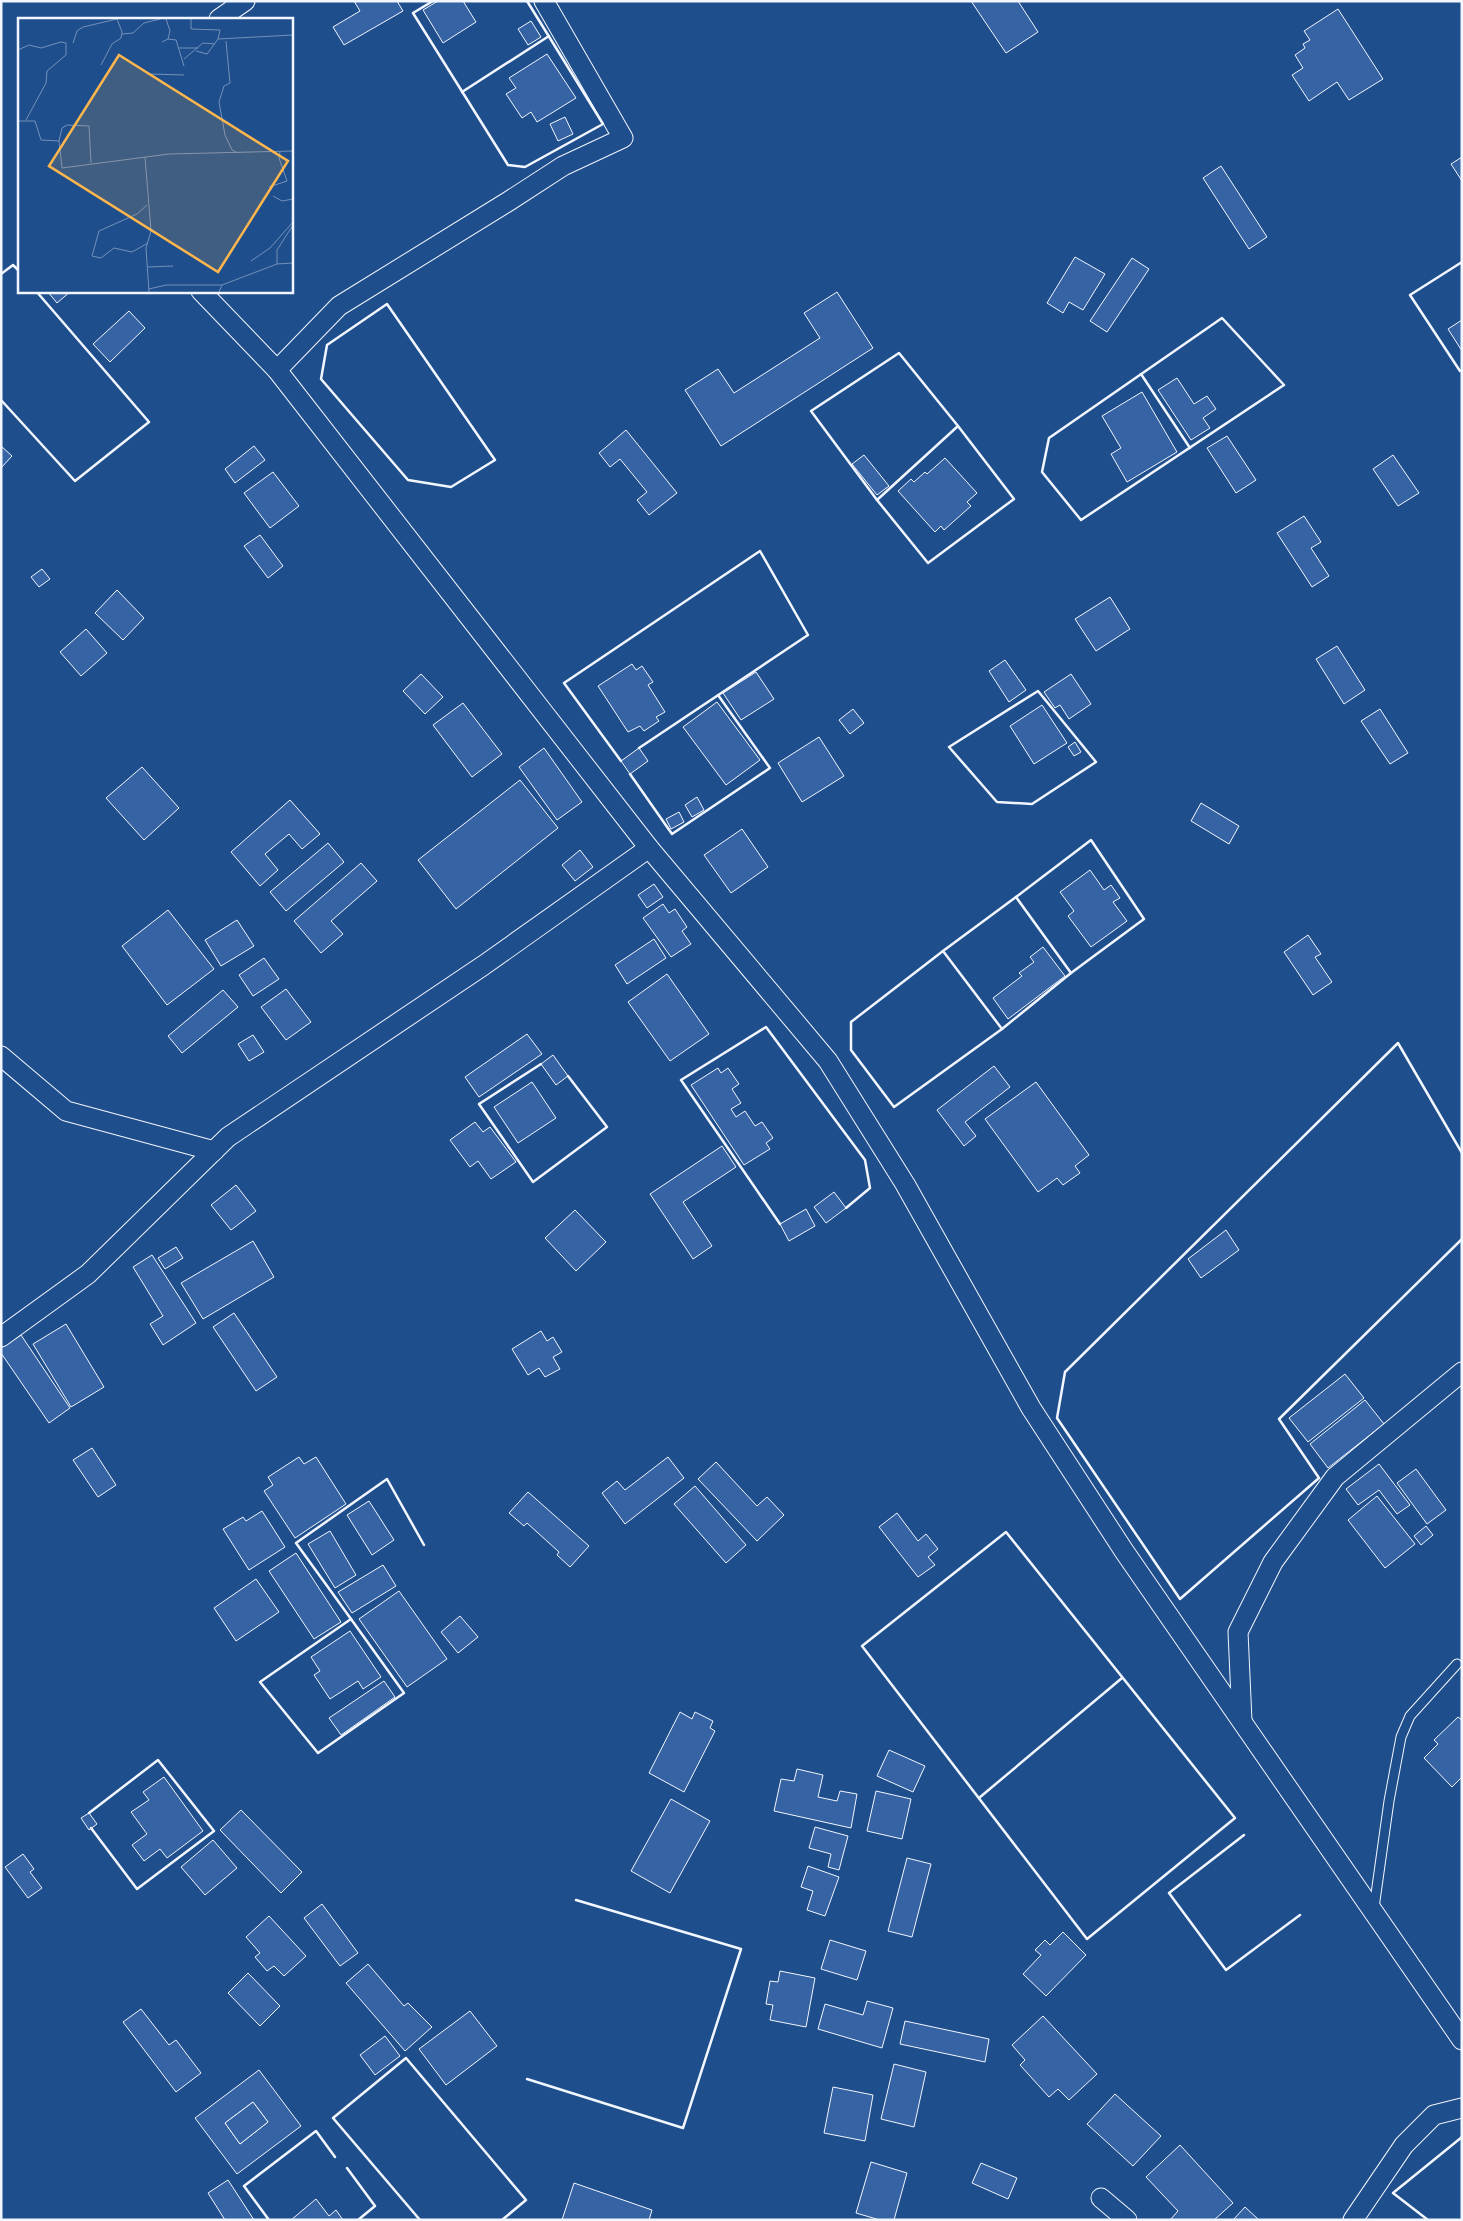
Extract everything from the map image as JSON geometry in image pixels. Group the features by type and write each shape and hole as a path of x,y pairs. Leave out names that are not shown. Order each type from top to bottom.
{"street":[{"path":"220,18 245,1"},
{"path":"277,370 339,306 510,202 563,166 623,138 544,1"},
{"path":"202,292 277,370 650,848 828,1061 905,1184 1031,1408 1124,1550 1462,2040"},
{"path":"1,1337 88,1274 228,1138 492,960 650,848"},
{"path":"1,1056 66,1111 214,1151"},
{"path":"1242,1721 1238,1632 1273,1562 1335,1477 1462,1372"},
{"path":"1353,2220 1404,2145 1434,2115 1462,2108"},
{"path":"1101,2198 1127,2220"}],"lane":[{"path":"1373,1911 1389,1802 1401,1737 1410,1716 1458,1664"}],"building":[{"path":"354,1 397,1 403,11 344,45 333,27 360,11"},
{"path":"438,1 463,1 476,22 443,43 423,10"},
{"path":"971,1 1018,1 1038,32 1006,53"},
{"path":"1338,9 1383,79 1349,100 1337,82 1309,101 1292,75 1303,68 1295,55 1305,48 1303,44 1310,40 1304,31"},
{"path":"531,21 541,37 528,45 518,29"},
{"path":"547,54 576,98 537,122 531,112 522,118 506,94 516,88 509,78"},
{"path":"565,117 573,134 558,141 550,124"},
{"path":"1462,157 1462,181 1451,164"},
{"path":"1221,166 1267,237 1249,249 1203,178"},
{"path":"1075,257 1105,274 1083,310 1069,302 1063,313 1047,303"},
{"path":"1132,258 1149,269 1107,332 1090,321"},
{"path":"48,292 70,292 57,303"},
{"path":"837,292 873,348 721,446 685,390 718,369 734,393 820,338 804,313"},
{"path":"129,311 145,328 110,362 93,344"},
{"path":"1462,320 1462,351 1448,329"},
{"path":"1177,378 1194,404 1207,396 1216,409 1203,418 1210,428 1191,440 1158,390"},
{"path":"1142,392 1177,452 1127,482 1111,454 1121,448 1102,416"},
{"path":"626,430 677,493 649,515 637,500 647,492 620,459 610,467 599,453"},
{"path":"1227,436 1256,480 1236,493 1207,448"},
{"path":"1,446 12,456 1,468"},
{"path":"254,446 265,460 235,483 225,469"},
{"path":"864,455 889,486 877,495 852,464"},
{"path":"1393,455 1419,493 1398,506 1373,469"},
{"path":"945,458 977,493 967,502 971,506 944,530 941,526 935,532 898,491 911,479 914,482 925,472 927,474"},
{"path":"273,472 299,506 270,528 244,493"},
{"path":"1304,516 1321,542 1311,548 1329,576 1312,587 1277,533"},
{"path":"260,535 283,566 268,578 244,546"},
{"path":"42,569 50,579 39,587 31,577"},
{"path":"117,590 144,618 123,640 95,613"},
{"path":"1110,597 1130,629 1096,651 1075,619"},
{"path":"86,629 107,653 81,676 60,652"},
{"path":"1337,646 1365,690 1344,704 1316,659"},
{"path":"1005,660 1026,690 1009,702 989,671"},
{"path":"632,664 636,670 642,666 653,682 648,685 665,712 656,717 659,721 644,731 640,726 628,732 598,686"},
{"path":"756,672 774,699 741,720 723,693"},
{"path":"421,674 443,697 425,714 403,691"},
{"path":"1071,674 1091,704 1069,719 1060,705 1055,708 1044,692"},
{"path":"717,702 760,760 726,785 683,727"},
{"path":"463,703 502,754 472,777 433,725"},
{"path":"1042,705 1067,743 1034,764 1010,726"},
{"path":"853,709 864,723 850,734 839,720"},
{"path":"1380,709 1408,753 1390,764 1361,721"},
{"path":"819,737 844,776 802,802 778,763"},
{"path":"1075,742 1081,752 1074,756 1068,747"},
{"path":"544,748 582,802 557,820 519,767"},
{"path":"639,748 648,761 630,774 621,761"},
{"path":"142,767 179,808 144,840 106,798"},
{"path":"520,780 558,828 456,909 418,860"},
{"path":"697,797 704,810 692,817 685,805"},
{"path":"290,800 320,834 302,849 289,834 265,854 278,870 260,886 231,852"},
{"path":"1201,803 1239,826 1229,844 1191,821"},
{"path":"679,812 684,822 671,829 666,819"},
{"path":"742,829 768,867 731,893 704,855"},
{"path":"328,843 344,862 286,911 270,892"},
{"path":"580,850 593,867 575,881 562,865"},
{"path":"361,863 377,881 331,921 343,934 321,953 294,921"},
{"path":"1090,870 1104,890 1111,885 1120,898 1113,902 1127,921 1091,947 1068,916 1074,911 1060,892"},
{"path":"654,884 663,897 647,908 638,895"},
{"path":"663,904 669,913 675,909 687,927 682,931 691,944 671,957 643,918"},
{"path":"168,910 214,969 167,1005 122,946"},
{"path":"237,920 254,946 221,966 205,940"},
{"path":"1308,935 1321,954 1315,957 1332,982 1313,995 1284,952"},
{"path":"654,939 666,958 627,984 615,965"},
{"path":"1043,947 1065,976 1008,1019 993,998 1022,976 1019,973 1034,962 1030,957"},
{"path":"264,958 279,979 253,996 239,975"},
{"path":"667,974 709,1034 670,1061 628,1002"},
{"path":"286,989 311,1022 286,1040 261,1007"},
{"path":"223,990 238,1007 182,1053 168,1036"},
{"path":"527,1034 542,1054 479,1097 465,1077"},
{"path":"253,1035 264,1052 249,1061 238,1044"},
{"path":"553,1055 568,1076 556,1085 541,1064"},
{"path":"994,1066 1010,1087 965,1122 976,1136 964,1146 937,1110"},
{"path":"718,1068 721,1073 728,1068 739,1084 732,1089 741,1103 731,1109 736,1117 745,1111 755,1126 762,1122 773,1138 766,1143 770,1149 744,1165 691,1085"},
{"path":"532,1082 556,1118 518,1143 494,1107"},
{"path":"1036,1082 1089,1155 1075,1166 1080,1173 1063,1185 1057,1178 1038,1192 985,1119"},
{"path":"475,1122 483,1132 490,1127 516,1162 491,1179 478,1161 470,1167 450,1140"},
{"path":"722,1146 736,1167 683,1202 712,1246 693,1259 650,1194"},
{"path":"236,1185 256,1211 231,1230 211,1205"},
{"path":"834,1192 846,1208 826,1223 814,1207"},
{"path":"806,1209 815,1226 789,1241 780,1224"},
{"path":"575,1210 606,1242 576,1271 545,1238"},
{"path":"1226,1230 1239,1250 1201,1278 1188,1259"},
{"path":"253,1241 274,1277 203,1319 181,1283"},
{"path":"176,1247 183,1258 165,1269 158,1258"},
{"path":"152,1255 196,1323 163,1345 150,1324 163,1316 133,1267"},
{"path":"234,1313 277,1377 256,1391 213,1327"},
{"path":"66,1324 104,1387 71,1407 33,1344"},
{"path":"541,1331 547,1341 553,1337 562,1352 553,1357 560,1369 545,1377 539,1368 528,1375 512,1349"},
{"path":"21,1335 70,1408 49,1423 1,1353 1,1348"},
{"path":"1345,1374 1364,1398 1308,1442 1289,1418"},
{"path":"1365,1400 1384,1424 1328,1468 1310,1444"},
{"path":"92,1448 116,1485 98,1497 73,1460"},
{"path":"299,1457 304,1464 316,1457 346,1504 295,1538 264,1491 273,1485 268,1477"},
{"path":"668,1457 684,1478 625,1524 602,1493 617,1481 625,1490"},
{"path":"716,1462 757,1506 767,1497 784,1515 757,1541 698,1479"},
{"path":"1379,1464 1410,1505 1397,1514 1379,1490 1358,1505 1346,1489"},
{"path":"1416,1469 1446,1510 1427,1524 1397,1483"},
{"path":"695,1486 746,1545 726,1563 674,1504"},
{"path":"528,1492 589,1546 570,1567 557,1555 559,1552 527,1523 524,1526 509,1513"},
{"path":"1377,1496 1415,1544 1385,1568 1348,1520"},
{"path":"369,1501 394,1540 372,1555 347,1515"},
{"path":"262,1511 285,1547 249,1570 223,1529 243,1517 246,1521"},
{"path":"897,1513 918,1541 926,1534 938,1549 928,1557 935,1565 918,1577 879,1527"},
{"path":"1426,1526 1433,1535 1421,1545 1414,1536"},
{"path":"330,1531 356,1575 335,1588 308,1544"},
{"path":"296,1553 341,1622 314,1639 269,1571"},
{"path":"383,1565 396,1586 352,1613 338,1592"},
{"path":"256,1579 279,1612 236,1641 214,1608"},
{"path":"399,1591 447,1659 407,1687 359,1619"},
{"path":"460,1616 478,1637 458,1653 441,1632"},
{"path":"350,1631 381,1677 363,1689 358,1681 330,1699 314,1675 320,1671 311,1657"},
{"path":"384,1681 395,1697 341,1735 329,1718"},
{"path":"680,1712 692,1719 695,1712 713,1721 710,1728 715,1731 684,1792 649,1773"},
{"path":"1458,1717 1462,1720 1462,1777 1452,1787 1424,1758 1438,1744 1434,1740"},
{"path":"889,1750 925,1766 913,1792 877,1776"},
{"path":"797,1769 823,1775 818,1797 837,1801 840,1791 857,1794 851,1828 774,1811 781,1779 794,1781"},
{"path":"164,1777 203,1831 167,1858 160,1849 144,1861 132,1845 147,1834 131,1812 149,1800 143,1792"},
{"path":"876,1791 911,1799 902,1839 867,1831"},
{"path":"671,1799 710,1821 670,1893 631,1871"},
{"path":"241,1810 302,1872 281,1893 220,1830"},
{"path":"89,1813 97,1824 89,1830 81,1818"},
{"path":"815,1827 848,1836 839,1870 828,1867 831,1854 809,1848"},
{"path":"213,1840 237,1868 205,1895 181,1867"},
{"path":"23,1854 34,1869 30,1872 42,1888 28,1898 5,1867"},
{"path":"907,1858 931,1864 912,1937 888,1931"},
{"path":"808,1866 839,1877 825,1916 807,1910 813,1891 801,1887"},
{"path":"322,1904 358,1953 340,1966 304,1918"},
{"path":"269,1916 306,1956 284,1976 274,1966 267,1971 255,1957 260,1953 246,1937"},
{"path":"1063,1932 1086,1955 1046,1996 1023,1974 1041,1955 1035,1950 1045,1940 1050,1945"},
{"path":"830,1940 866,1951 857,1980 821,1969"},
{"path":"368,1964 404,2006 408,2003 432,2027 405,2051 346,1983"},
{"path":"780,1971 815,1978 806,2027 770,2020 773,2005 766,2004 770,1981 778,1982"},
{"path":"248,1973 280,2006 260,2026 228,1993"},
{"path":"867,2001 893,2008 882,2048 818,2029 825,2004 863,2015"},
{"path":"141,2009 169,2045 176,2040 201,2073 176,2092 123,2022"},
{"path":"470,2011 497,2046 446,2085 419,2049"},
{"path":"1043,2016 1097,2074 1069,2100 1058,2089 1049,2097 1020,2065 1025,2060 1012,2045"},
{"path":"905,2021 989,2039 985,2062 900,2044"},
{"path":"385,2036 400,2056 375,2075 360,2055"},
{"path":"894,2064 926,2072 914,2127 881,2119"},
{"path":"259,2070 301,2126 237,2174 195,2118","holes":["253,2102 268,2122 240,2144 225,2123"]},
{"path":"833,2087 873,2095 865,2141 824,2133"},
{"path":"1115,2094 1161,2136 1133,2166 1087,2124"},
{"path":"253,2102 268,2122 240,2144 225,2123"},
{"path":"1180,2145 1233,2203 1214,2220 1170,2220 1178,2211 1146,2177"},
{"path":"871,2162 907,2173 894,2220 880,2220 856,2213"},
{"path":"981,2163 1017,2178 1008,2199 972,2183"},
{"path":"228,2180 254,2220 225,2220 208,2193"},
{"path":"574,2183 652,2210 649,2220 562,2220"},
{"path":"316,2199 329,2216 336,2210 343,2220 291,2220"},
{"path":"1245,2207 1259,2220 1233,2220"}],"wall":[{"path":"433,1 413,13 508,165 525,167 603,124 527,1"},
{"path":"462,92 549,36"},
{"path":"1462,262 1410,295 1460,371 1462,370"},
{"path":"1,274 13,265 18,270"},
{"path":"1,400 75,481 149,422 37,292"},
{"path":"387,304 495,460 451,487 408,480 321,379 327,345 387,304"},
{"path":"1222,318 1284,385 1081,520 1042,472 1049,438 1222,318"},
{"path":"899,353 958,426 877,500 811,411 899,353"},
{"path":"1141,374 1190,448"},
{"path":"877,500 928,563 1014,499 958,426"},
{"path":"621,761 564,683 760,551 808,635 639,748"},
{"path":"1038,691 1096,762 1032,804 997,802 949,747 1038,691"},
{"path":"630,774 672,834 770,768 718,695"},
{"path":"1091,840 1144,919 1071,973 1016,897 1091,840"},
{"path":"1016,897 943,951 1002,1029 1071,973"},
{"path":"943,951 851,1022 851,1050 894,1107 1002,1029"},
{"path":"780,1224 681,1080 766,1027 865,1160 870,1188 846,1208"},
{"path":"1462,1153 1398,1043 1065,1372 1057,1418 1180,1599 1319,1478 1279,1419 1462,1239"},
{"path":"541,1064 479,1104 533,1182 607,1127 568,1076"},
{"path":"351,1619 296,1543 387,1479 424,1545"},
{"path":"1006,1532 1235,1818 1087,1939 862,1646 1006,1532"},
{"path":"351,1619 404,1693 318,1753 260,1682 351,1619"},
{"path":"979,1798 1122,1678"},
{"path":"89,1813 158,1760 214,1831 137,1889 91,1828"},
{"path":"1244,1835 1169,1893 1226,1970 1300,1915"},
{"path":"527,2079 683,2128 741,1949 576,1900"},
{"path":"420,2220 333,2118 406,2058 526,2200 502,2220"},
{"path":"269,2220 244,2186 316,2131 335,2157"},
{"path":"1428,2220 1393,2193 1462,2137"},
{"path":"347,2168 375,2206 358,2220"}]}
